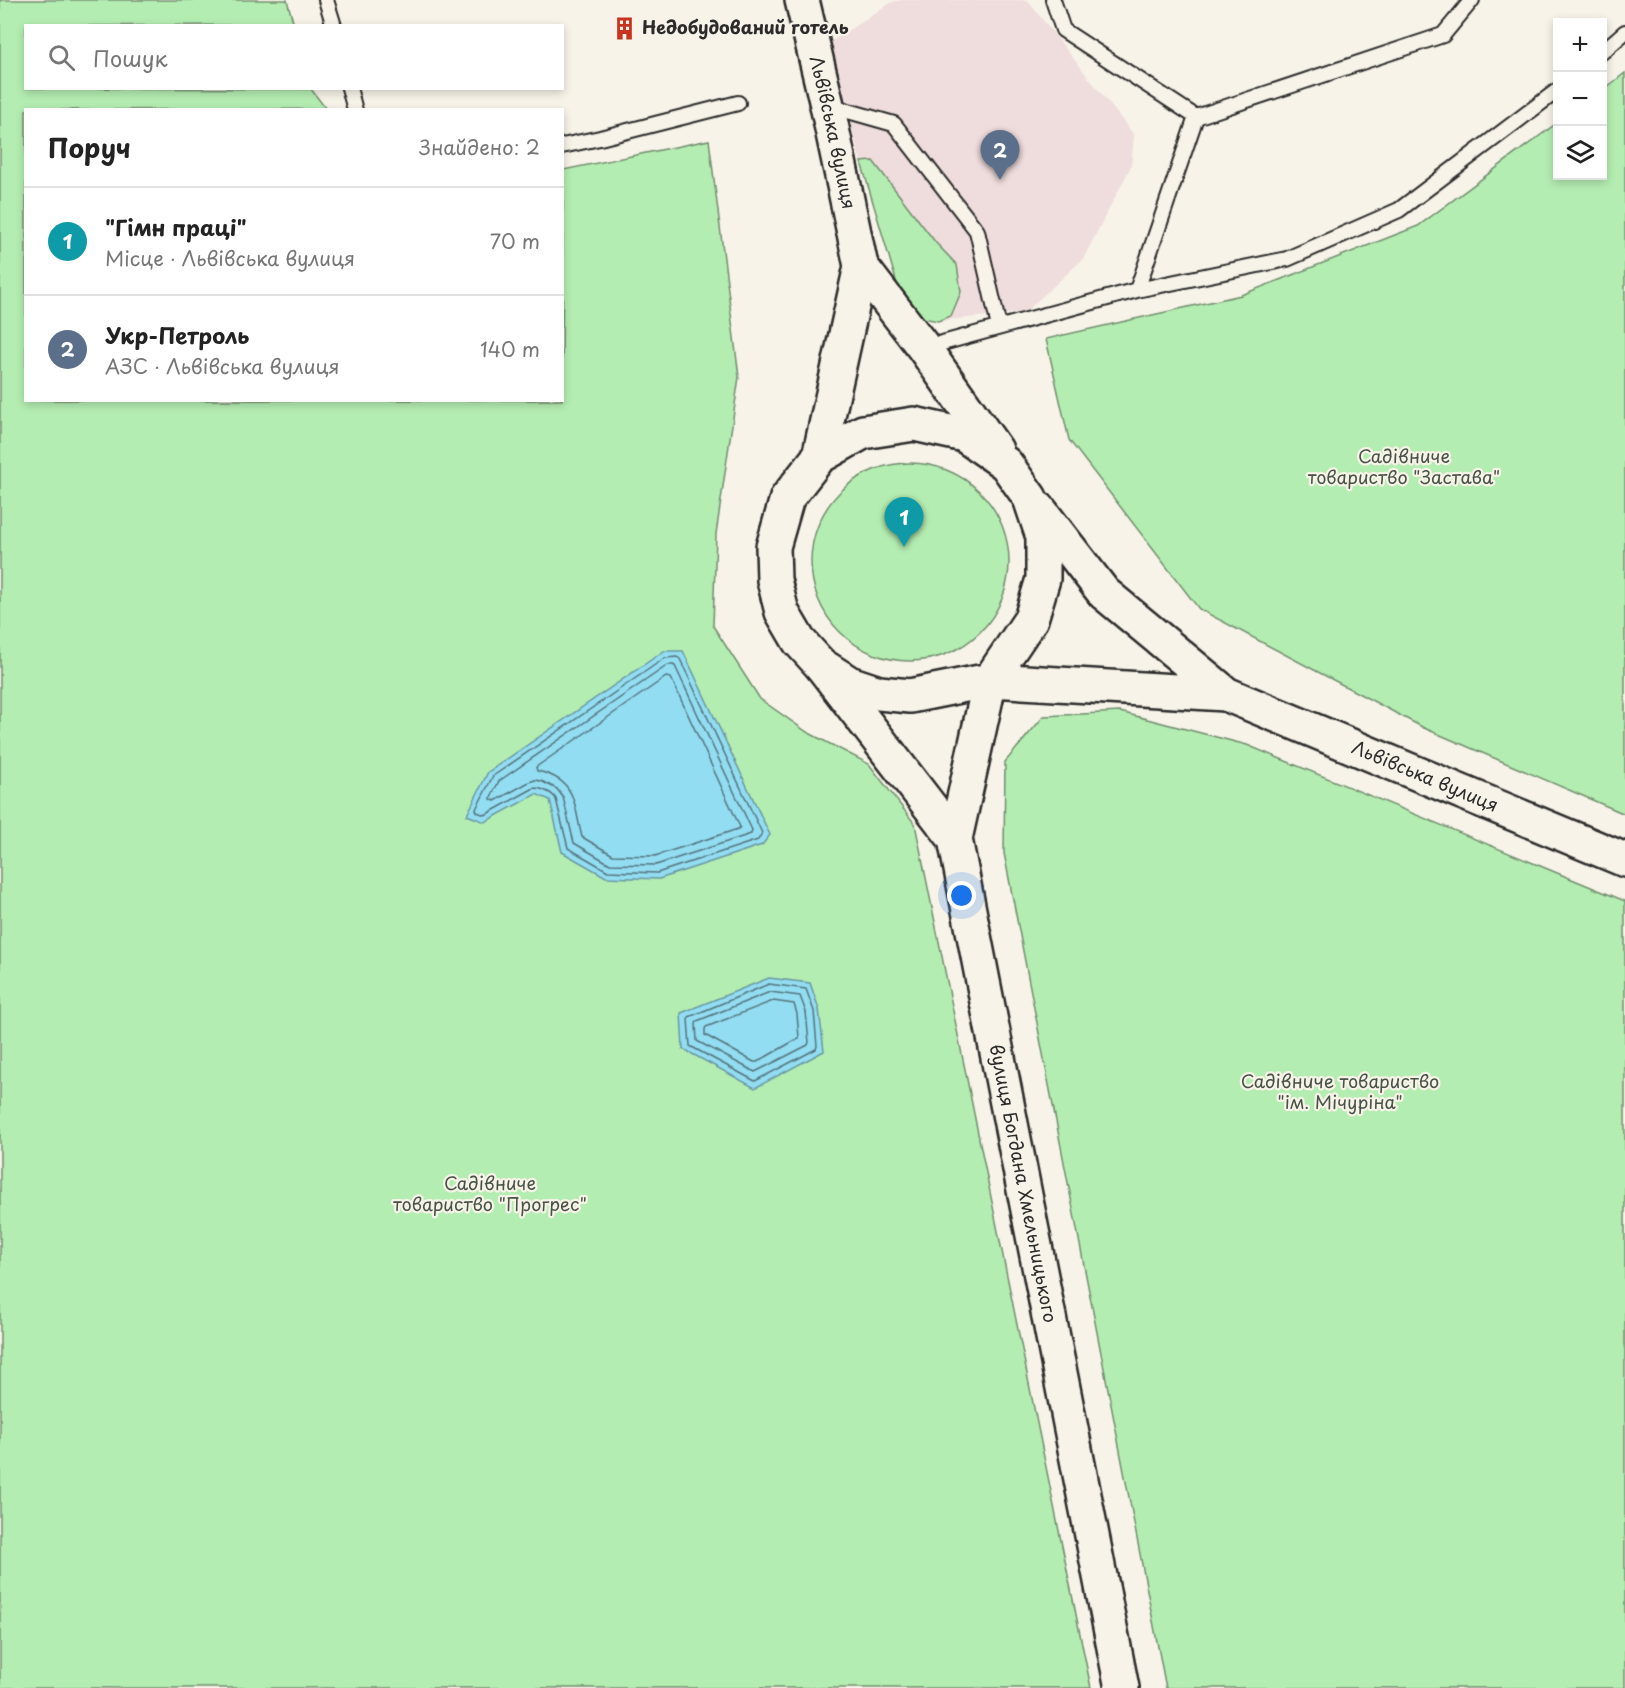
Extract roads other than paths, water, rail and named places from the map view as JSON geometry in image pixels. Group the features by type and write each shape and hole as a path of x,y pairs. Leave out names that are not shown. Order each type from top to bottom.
{"main road":[{"name":"Львівська вулиця","path":"802,0 861,266 819,457"},
{"name":"Львівська вулиця","path":"861,266 924,348 1030,498 1104,593 1226,694 1625,860"},
{"path":"955,839 821,664 798,641 782,612 774,580 773,547 787,498 819,457 863,432 914,424 963,435 1006,464"},
{"path":"990,680 1031,619 1043,579 1043,537 1030,498"},
{"name":"Львівська вулиця","path":"821,664 849,683 879,693 910,696 990,680 1226,694"},
{"name":"вулиця Богдана Хмельницького","path":"990,680 955,839 1122,1688"}],"lane":[{"path":"326,0 332,24"},
{"path":"1053,0 1063,30 1196,117"},
{"path":"1196,117 1443,35 1472,0"},
{"path":"1607,48 1625,32"},
{"path":"350,90 354,108"},
{"path":"924,348 1137,290 1287,258 1399,210 1553,93"},
{"path":"564,146 738,103"},
{"path":"827,105 894,124 977,231 999,327"},
{"path":"1137,290 1196,117"}],"water":[{"path":"664,651 683,651 770,835 762,845 659,879 606,877 562,852 550,800 536,794 485,822 467,815 488,772"},
{"path":"769,978 810,983 819,1009 824,1051 755,1088 683,1049 681,1013"}],"place":[{"name":"Недобудований готель","path":"624,28"},
{"name":"Укр-Петроль","path":"1000,180"},
{"name":"\"Гімн праці\"","path":"904,547"}],"park label":[{"name":"Садівниче товариство \"Застава\"","path":"1404,467"},
{"name":"Садівниче товариство \"ім. Мічуріна\"","path":"1340,1092"},
{"name":"Садівниче товариство \"Прогрес\"","path":"490,1194"}]}
